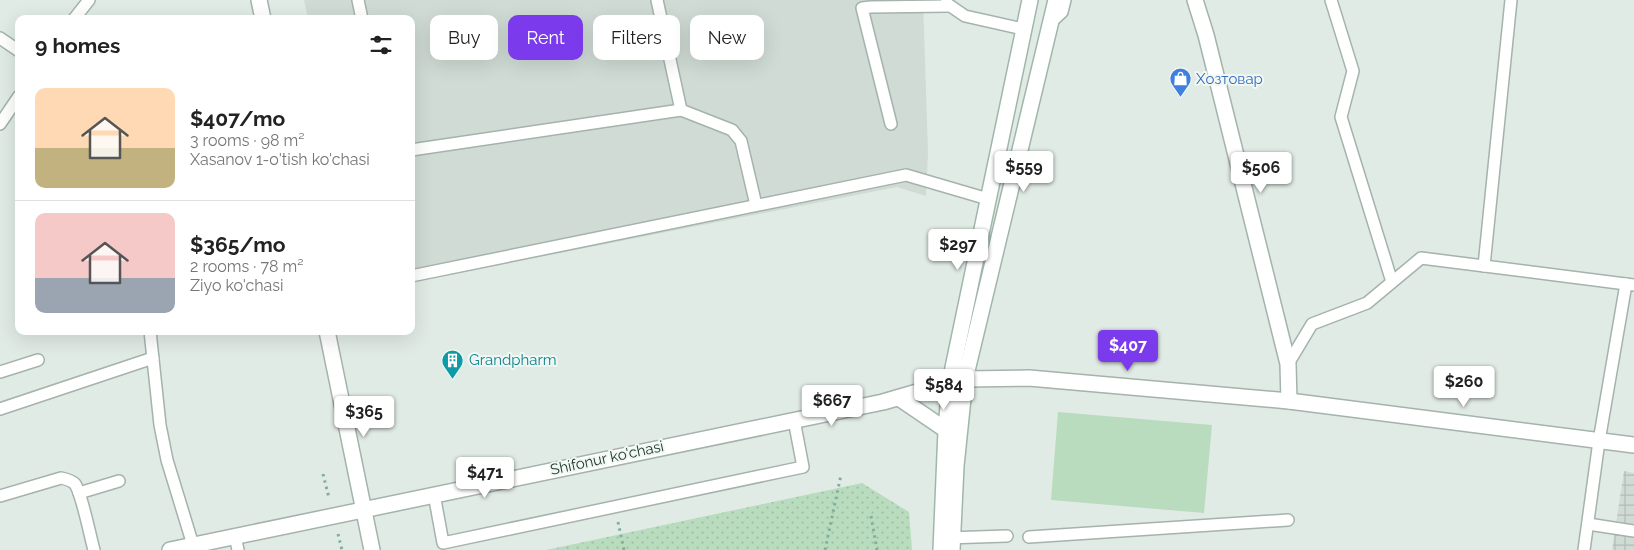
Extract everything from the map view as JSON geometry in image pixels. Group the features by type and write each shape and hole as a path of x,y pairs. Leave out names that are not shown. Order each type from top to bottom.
{"street":[{"path":"259,0 262,15"},
{"path":"947,544 946,430 950,382 1030,0"},
{"path":"947,544 965,378 1056,0"},
{"path":"1195,0 1206,35 1288,364 1289,401"},
{"path":"328,335 372,550"},
{"name":"Shifonur ko'chasi","path":"170,550 193,545 237,543 434,494 899,398 965,378 1029,378 1289,401 1634,446"},
{"path":"899,398 946,430 957,452"}],"lane":[{"path":"77,15 89,0"},
{"path":"358,0 361,15"},
{"path":"657,0 681,110"},
{"path":"1050,23 1062,12 1065,0"},
{"path":"1332,0 1353,70 1341,117 1392,282"},
{"path":"1484,266 1511,0"},
{"path":"891,124 862,8 946,3 965,16 1024,29"},
{"path":"0,38 15,48"},
{"path":"0,124 15,102"},
{"path":"415,149 681,110 732,130 741,141 756,205"},
{"path":"415,275 906,175 988,199"},
{"path":"1288,364 1312,324 1368,303 1421,258 1630,284 1599,441 1584,550"},
{"path":"150,335 160,425 167,460 193,545"},
{"path":"0,409 153,358"},
{"path":"0,372 38,360"},
{"path":"434,494 443,543 803,466 794,420"},
{"path":"0,496 61,478 73,482 79,493 94,550"},
{"path":"79,493 118,481"},
{"path":"1028,536 1288,520"},
{"path":"1588,524 1634,531"},
{"path":"947,544 1007,536"}],"path":[{"path":"825,550 841,475"},
{"path":"615,507 624,550"},
{"path":"871,516 877,550"}],"shaded area":[{"path":"304,0 923,0 928,153 926,196 897,187 415,281 415,15 307,15"},
{"path":"1624,471 1634,473 1634,550 1612,550"}],"green space":[{"path":"1058,412 1212,425 1204,513 1051,500"},
{"path":"862,483 909,512 912,550 546,550"}],"place":[{"name":"Хозтовар","path":"1180,98"},
{"name":"Grandpharm","path":"453,379"}]}
